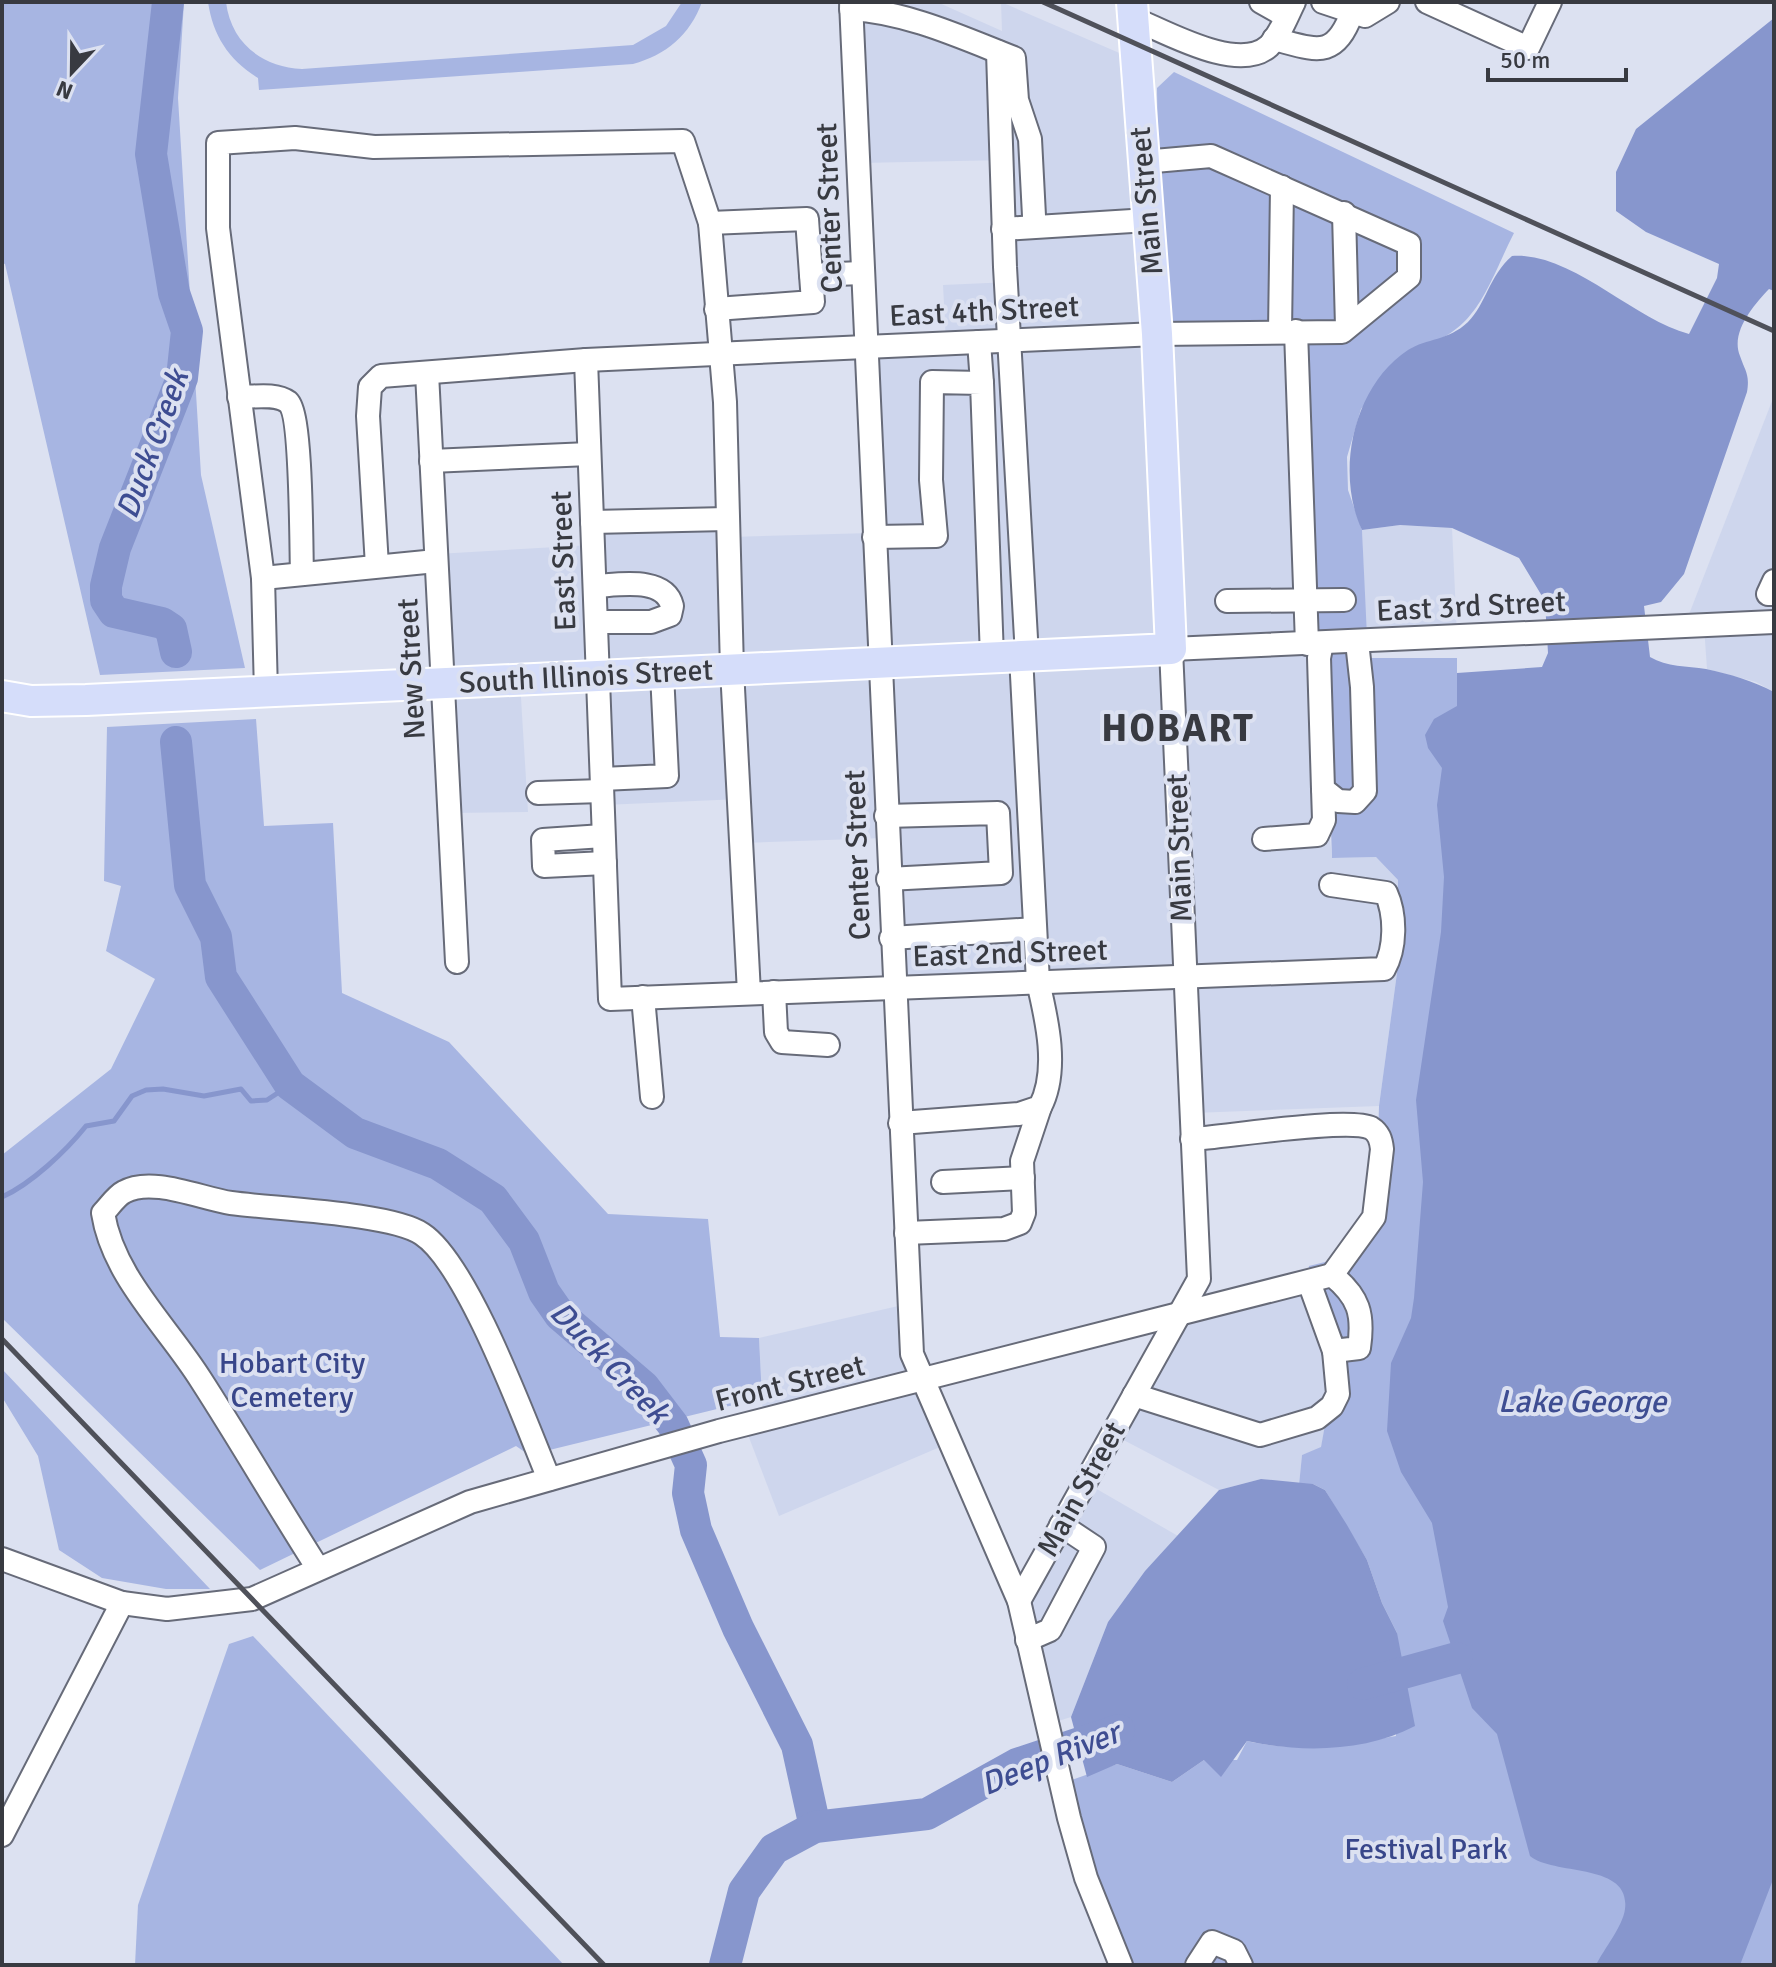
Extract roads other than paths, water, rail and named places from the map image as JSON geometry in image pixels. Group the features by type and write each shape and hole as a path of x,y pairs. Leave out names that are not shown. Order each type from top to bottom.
{"main road":[{"name":"Main Street","path":"1132,10 1157,334 1171,649"},
{"name":"South Illinois Street","path":"2,696 31,701 86,700 1171,649"}],"street":[{"path":"1132,10 1231,56 1258,54 1274,39 1290,9 1261,2"},
{"path":"1323,2 1365,16 1388,2"},
{"path":"1427,2 1528,48 1550,2"},
{"path":"851,6 986,44 1014,58 1017,100 1030,139 1034,216"},
{"name":"Center Street","path":"851,6 888,879 912,1354 1019,1601 1035,1682 1069,1818 1086,1878 1121,1965"},
{"path":"1274,39 1325,49 1337,43 1352,13"},
{"path":"998,52 1010,340 1014,656"},
{"path":"1000,113 1023,112"},
{"path":"266,692 263,578 218,228 218,143 295,138 374,147 683,141 710,223 721,355 732,669 749,993"},
{"path":"1143,162 1211,156 1409,244 1409,277 1347,327"},
{"path":"1264,839 1317,835 1324,820 1319,658 1305,602 1293,331 1282,187"},
{"path":"1344,213 1347,327"},
{"path":"1003,223 1034,216 1147,215"},
{"path":"1003,223 1147,215"},
{"path":"710,223 807,219 813,302 716,309"},
{"path":"811,275 862,273"},
{"name":"East 4th Street","path":"377,566 368,416 370,387 381,376 586,360 1157,334 1342,332 1347,327"},
{"path":"906,1233 1004,1229 1020,1223 1024,1213 1022,1161 1049,1090 1046,1019 1038,982 1014,656 979,342"},
{"path":"874,537 936,536 931,480 932,344"},
{"name":"East Street","path":"586,360 610,999"},
{"name":"New Street","path":"427,373 457,962"},
{"path":"932,382 982,383"},
{"path":"239,397 284,399 292,406 297,431 302,574"},
{"path":"431,461 589,454"},
{"path":"592,522 727,519"},
{"path":"263,578 436,561"},
{"path":"1774,581 1768,594 1774,594"},
{"path":"595,586 654,587 665,592 672,606 670,615 651,622 596,622"},
{"path":"1227,601 1344,600"},
{"name":"East 3rd Street","path":"1171,649 1774,622"},
{"path":"1323,789 1338,801 1355,802 1365,791 1362,687 1357,642"},
{"name":"Main Street","path":"1019,1601 1199,1279 1171,649"},
{"path":"538,793 667,776 662,673"},
{"path":"886,816 998,813 1001,873 888,879"},
{"path":"603,836 543,840 544,866 605,863"},
{"name":"East 2nd Street","path":"610,999 1184,976 1317,974 1384,969 1392,956 1392,906 1386,893 1331,885"},
{"path":"891,938 1035,929"},
{"path":"774,992 776,1032 782,1042 828,1045"},
{"path":"643,997 652,1097"},
{"path":"900,1123 1019,1114 1040,1107"},
{"path":"1192,1139 1328,1126 1368,1127 1381,1138 1374,1217 1332,1275 1350,1290 1363,1321 1359,1348 1334,1351"},
{"path":"943,1182 1023,1178"},
{"path":"317,1567 200,1378 107,1240 103,1213 125,1191 162,1187 227,1202 395,1223 422,1234 446,1256 479,1317 549,1479"},
{"name":"Front Street","path":"2,1559 122,1603 167,1609 252,1599 317,1567 470,1502 719,1431 1332,1275"},
{"path":"1134,1395 1260,1435 1317,1418 1332,1406 1338,1394 1334,1351 1303,1283"},
{"path":"1027,1640 1050,1630 1094,1547 1061,1525"},
{"path":"2,1835 122,1603"},
{"path":"1197,1965 1212,1942 1234,1951 1241,1965"}],"water":[{"name":"Lake George","path":"1774,18 1774,291 1769,289 1763,295 1741,328 1738,347 1747,377 1747,392 1684,574 1661,602 1644,606 1650,657 1733,676 1774,692 1774,1877 1740,1965 1596,1965 1624,1916 1624,1894 1616,1884 1604,1877 1541,1862 1530,1856 1497,1734 1472,1708 1443,1621 1448,1607 1432,1523 1401,1472 1387,1431 1391,1363 1411,1318 1414,1298 1423,1182 1416,1100 1441,932 1444,877 1437,805 1442,768 1428,748 1425,735 1434,719 1457,706 1457,673 1542,667 1548,653 1545,601 1519,558 1452,528 1400,525 1362,530 1350,483 1350,457 1362,408 1389,366 1408,350 1453,333 1468,322 1498,272 1512,256 1557,264 1646,315 1689,334 1717,278 1719,264 1646,232 1616,211 1616,172 1636,129"},
{"path":"1261,1479 1313,1484 1325,1490 1347,1525 1367,1560 1382,1603 1397,1633 1415,1726 1375,1741 1332,1748 1289,1747 1247,1741 1221,1777 1204,1760 1172,1782 1117,1764 1087,1777 1071,1717 1108,1622 1145,1571 1219,1490"}],"waterway":[{"name":"Duck Creek","path":"168,2 151,154 174,293 187,331 182,378 115,548 106,600 114,612 162,623 171,629 176,652"},
{"name":"Duck Creek","path":"176,742 190,885 216,937 221,977 290,1085 355,1133 438,1164 493,1199 524,1241 544,1292 560,1315 644,1387 673,1425 691,1465 688,1493 696,1530 738,1628 797,1745 815,1827"},
{"path":"2,1197 47,1166 86,1126 114,1121 132,1096 146,1090 163,1089 204,1096 241,1089 251,1101 267,1100 290,1085"},
{"name":"Deep River","path":"1363,1684 1457,1658"},
{"name":"Deep River","path":"725,1965 744,1891 774,1849 815,1827 927,1814 1017,1764 1119,1730"}],"railway":[{"path":"1043,2 1774,331"},
{"path":"2,1339 604,1965"}],"district":[{"name":"HOBART","path":"1178,728"}],"park label":[{"name":"Hobart City Cemetery","path":"292,1380"},
{"name":"Festival Park","path":"1426,1849"}]}
